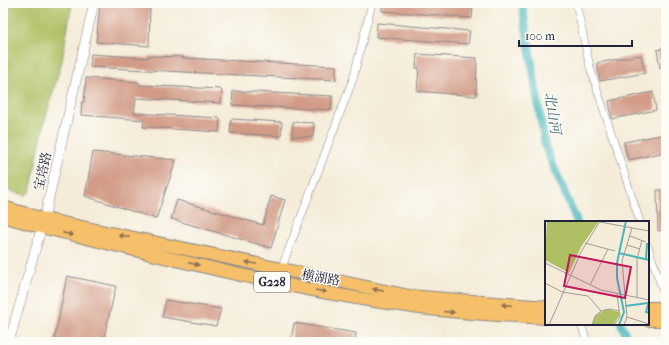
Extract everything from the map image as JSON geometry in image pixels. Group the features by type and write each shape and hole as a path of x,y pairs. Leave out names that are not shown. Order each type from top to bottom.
{"highway":[{"name":"横湖路","path":"3,207 43,223 276,283 448,312 545,318"},
{"name":"横湖路","path":"3,216 281,269 409,296 545,307"},
{"path":"650,308 666,308"},
{"path":"650,320 666,320"}],"street":[{"name":"宝塔路","path":"9,342 43,223 94,3"},
{"path":"276,283 353,79 372,3"},
{"path":"576,3 590,67 640,221"},
{"path":"649,249 666,301"},
{"path":"580,325 587,342"}],"green space":[{"path":"3,3 72,3 62,60 44,123 30,192 26,195 3,189"}],"building":[{"path":"382,3 447,3 473,5 472,18 382,11"},
{"path":"100,5 150,8 149,46 96,42"},
{"path":"377,23 470,31 468,44 376,37"},
{"path":"666,48 666,67 660,68 657,50"},
{"path":"91,54 148,58 148,56 183,57 336,66 336,80 90,67"},
{"path":"417,54 477,58 476,96 417,91 419,68 416,68"},
{"path":"641,55 645,73 600,81 597,63"},
{"path":"86,78 139,82 139,85 220,89 222,91 221,103 136,98 134,113 220,118 219,132 143,127 144,120 81,115 82,102 84,102"},
{"path":"233,91 332,96 331,110 232,105"},
{"path":"653,92 656,110 612,119 609,101"},
{"path":"231,119 282,122 281,136 230,133"},
{"path":"293,122 314,123 313,137 292,136"},
{"path":"666,134 666,152 628,160 624,142"},
{"path":"93,152 176,160 156,219 85,196"},
{"path":"657,190 666,190 666,230 658,231"},
{"path":"271,196 285,200 271,248 171,219 177,200 263,225"},
{"path":"67,276 116,286 103,342 54,342"},
{"path":"166,300 221,309 216,326 162,317"},
{"path":"294,323 356,333 355,342 291,340"}],"waterway":[{"name":"北山河","path":"522,3 545,146 577,221"},
{"name":"北山河","path":"621,325 629,342"}]}
